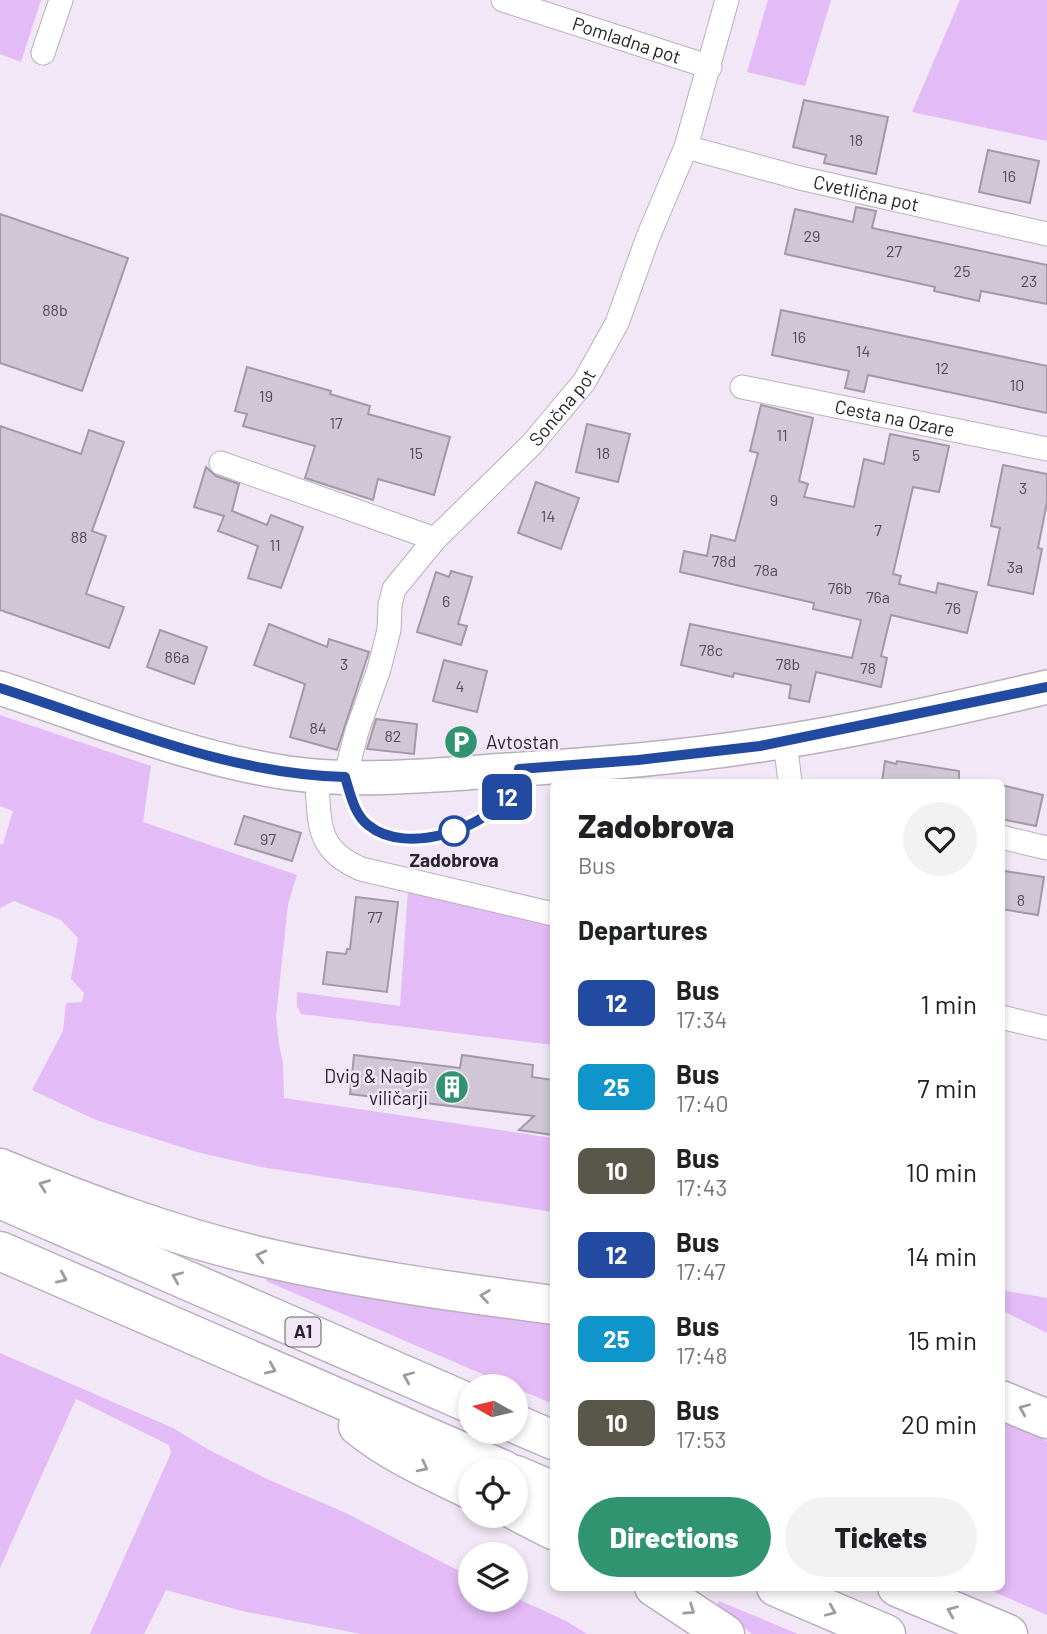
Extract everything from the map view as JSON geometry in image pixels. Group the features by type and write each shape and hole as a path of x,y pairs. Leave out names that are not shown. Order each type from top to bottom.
{"highway":[{"path":"0,1168 133,1219 260,1256 394,1283 550,1305"},
{"name":"A1","path":"0,1199 458,1398"},
{"name":"A1","path":"0,1251 476,1458"},
{"path":"308,1385 374,1439 458,1484"},
{"path":"1005,1401 1047,1419"},
{"path":"528,1429 550,1439"},
{"path":"528,1480 550,1490"},
{"path":"528,1517 550,1528"},
{"path":"660,1591 725,1634"},
{"path":"784,1591 886,1634"},
{"path":"906,1591 1008,1634"}],"main road":[{"path":"0,688 216,758 263,769 330,776 417,776 580,765 684,755 785,741 1047,687"}],"street":[{"path":"43,53 61,0"},
{"name":"Pomladna pot","path":"503,0 710,67"},
{"name":"Sončna pot","path":"550,913 361,869 344,862 333,852 321,832 330,776 357,731 379,669 394,589 435,539 533,444 584,382 617,323 648,237 686,146 727,0"},
{"name":"Cvetlična pot","path":"686,146 800,178 1047,234"},
{"name":"Cesta na Ozare","path":"742,387 1047,449"},
{"path":"221,463 435,539"},
{"path":"785,741 790,779"},
{"path":"1005,838 1047,848"},
{"path":"1005,1018 1047,1028"}],"shaded area":[{"path":"0,0 41,0 21,62 0,54"},
{"path":"768,0 831,0 805,86 747,72"},
{"path":"960,0 1047,0 1047,141 912,112"},
{"path":"0,715 151,766 143,822 297,875 288,904 276,1017 283,1063 284,1098 550,1138 550,1212 261,1167 197,1152 96,1120 32,1090 63,1031 66,1003 82,1002 84,993 71,979 78,938 61,920 14,901 0,908 0,844 3,844 13,811 0,806"},
{"path":"408,890 550,923 550,1045 301,1014 297,1006 297,992 400,1006"},
{"path":"268,1274 550,1321 550,1403 528,1393 528,1374 482,1374 266,1281"},
{"path":"1005,1291 1047,1298 1047,1333 1005,1312"},
{"path":"0,1353 173,1428 209,1450 267,1479 346,1513 458,1570 458,1612 528,1612 528,1604 587,1634 361,1634 242,1611 166,1590 144,1634 90,1634 171,1453 169,1445 76,1399 0,1568"},
{"path":"1005,1423 1047,1441 1047,1615 992,1591 1005,1591"},
{"path":"719,1601 798,1634 752,1634 716,1607"}],"building":[{"path":"804,100 888,117 876,174 824,163 826,155 793,147"},
{"path":"988,150 1039,161 1030,203 979,192"},
{"path":"856,207 876,211 872,228 1047,265 1047,304 981,291 979,301 934,291 935,287 785,254 795,209 853,222"},
{"path":"0,214 128,258 82,391 0,363"},
{"path":"781,310 1047,366 1047,413 868,375 864,392 845,388 849,371 772,355"},
{"path":"247,367 331,391 330,394 370,406 368,414 450,437 434,495 378,479 373,500 305,478 315,446 243,426 247,414 235,411"},
{"path":"761,405 813,418 799,481 808,484 804,497 854,507 864,459 884,464 890,434 949,446 939,492 913,487 893,574 901,576 899,584 936,593 938,583 977,592 967,633 891,615 881,656 887,658 881,687 816,672 809,702 789,698 791,685 734,673 733,677 681,665 690,624 852,658 861,620 813,609 814,603 680,572 684,551 707,556 711,535 735,541 758,453 750,451"},
{"path":"587,424 630,434 618,482 576,472"},
{"path":"0,426 81,454 89,430 124,442 92,531 106,536 86,594 124,607 109,648 0,610"},
{"path":"1003,465 1047,474 1047,502 1038,548 1042,549 1033,594 988,585 1000,528 991,526"},
{"path":"206,467 216,476 239,484 232,511 267,525 271,515 303,527 281,588 248,578 258,546 218,531 224,516 194,507"},
{"path":"536,482 579,498 561,549 518,533"},
{"path":"451,571 472,577 458,624 467,626 461,645 417,632 436,572 449,577"},
{"path":"269,624 327,647 329,639 369,652 337,750 290,737 305,684 254,665"},
{"path":"160,630 207,647 194,684 147,667"},
{"path":"444,660 487,671 477,712 433,701"},
{"path":"376,719 417,724 414,754 367,749"},
{"path":"885,761 959,771 959,779 882,779"},
{"path":"1005,786 1043,795 1036,826 1005,820"},
{"path":"244,816 301,833 292,861 235,844"},
{"path":"1005,871 1044,877 1038,915 1005,910"},
{"path":"356,897 398,902 387,992 323,984 327,952 346,954 347,949 350,949"},
{"name":"Dvig & Nagib viličarji","path":"354,1055 460,1068 462,1055 533,1065 532,1077 550,1080 550,1135 519,1130 534,1116 350,1094"}],"bus line":[{"name":"12","path":"0,688 243,765 290,773 345,777 356,810 366,824 378,832 397,838 420,839 464,828 488,814 516,787 519,769 638,760 760,746 1047,687"}],"place":[{"name":"Avtostan","path":"461,742"},
{"name":"Zadobrova","path":"454,831"},
{"name":"Dvig & Nagib viličarji","path":"452,1087"}]}
